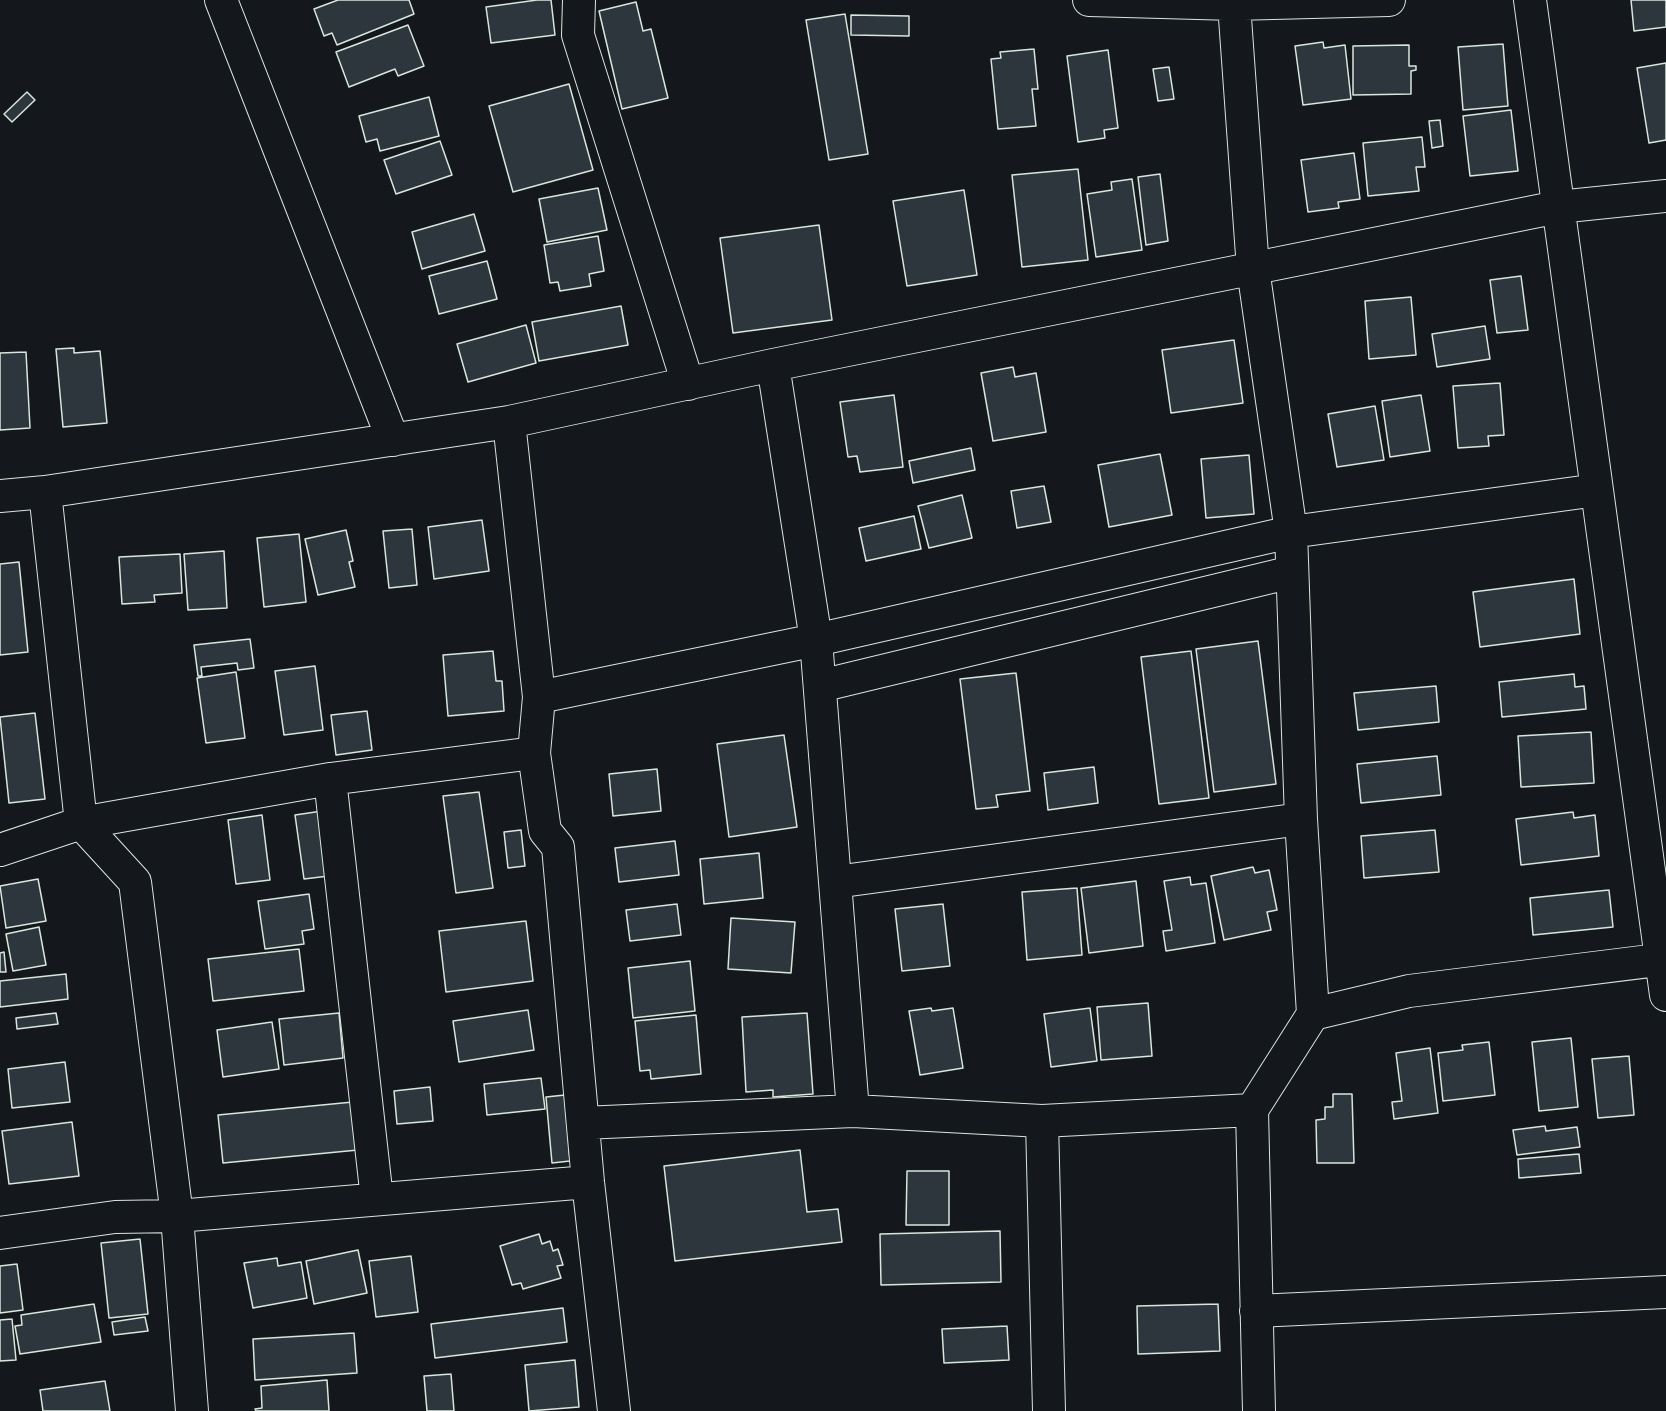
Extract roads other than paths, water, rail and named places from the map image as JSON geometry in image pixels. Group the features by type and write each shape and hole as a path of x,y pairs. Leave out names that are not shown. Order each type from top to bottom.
{"street":[{"path":"221,0 393,440"},
{"path":"579,0 578,35 688,384"},
{"path":"1089,0 1219,2 1389,0"},
{"path":"1530,0 1664,960 1666,995"},
{"path":"1219,2 1253,269 1291,532 1301,819 1313,1014 1252,1110 1259,1411"},
{"path":"0,496 45,492 509,422 773,365 1558,207 1666,196"},
{"path":"773,365 816,640 853,1111"},
{"path":"509,422 539,697 534,753 545,831 558,847 588,1182 614,1411"},
{"path":"539,697 816,640 1291,532 1597,490"},
{"path":"45,492 81,823 135,882 177,1216 192,1411"},
{"path":"820,686 1292,572"},
{"path":"0,850 81,823 330,779 534,753"},
{"path":"330,779 377,1199"},
{"path":"835,882 1301,819"},
{"path":"1313,1014 1409,992 1664,960"},
{"path":"583,1123 853,1111 1042,1121 1252,1110"},
{"path":"1042,1121 1049,1411"},
{"path":"0,1233 115,1217 177,1216 588,1182"},
{"path":"1256,1311 1666,1292"}]}
